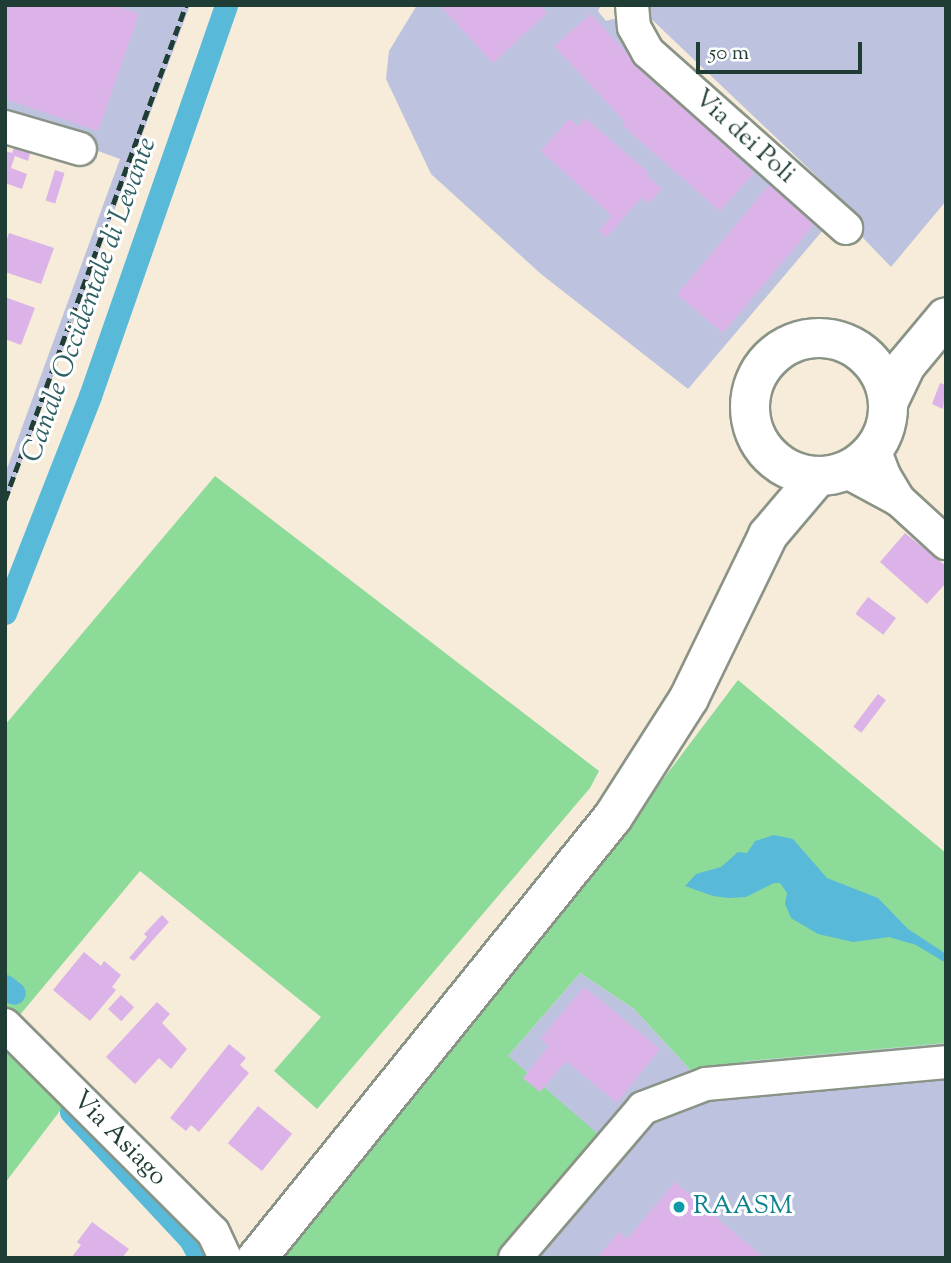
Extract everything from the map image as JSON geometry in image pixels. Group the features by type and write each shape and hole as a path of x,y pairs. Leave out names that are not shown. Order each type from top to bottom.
{"main road":[{"path":"888,403 906,365 946,317"},
{"path":"846,465 799,473 781,464 767,452 756,435 750,417 750,397 755,379 766,362 780,349 807,339 836,340 854,347 895,351 920,346"},
{"path":"768,535 846,465 887,419 888,403 878,371 854,347"},
{"path":"262,1251 613,817 689,698 768,535 773,481 767,452"}],"street":[{"name":"Via dei Poli","path":"632,5 634,27 648,52 845,228"},
{"path":"5,127 80,149"},
{"path":"846,465 899,500 946,543"},
{"name":"Via Asiago","path":"5,1025 219,1245"},
{"path":"515,1258 643,1108 706,1084 946,1062"},
{"path":"219,1245 235,1241 262,1251"}],"shaded area":[{"path":"5,5 190,5 5,507 5,474 120,159 98,151 93,160 5,130"},
{"path":"417,5 601,5 598,11 606,21 617,18 654,60 829,223 688,389 541,274 431,174 386,79 389,51"},
{"path":"646,5 946,5 946,201 891,267 841,215 848,206 646,14"},
{"path":"580,973 634,1009 697,1077 747,1061 946,1043 946,1258 534,1258 508,1056"}],"green space":[{"path":"215,476 599,771 590,788 317,1109 274,1071 321,1017 140,871 19,1016 5,1009 5,725"},
{"path":"738,680 946,853 946,1043 747,1061 697,1077 634,1009 580,973 508,1056 621,1154 534,1258 251,1258 509,976 562,913"},
{"path":"5,1030 72,1095 5,1183"}],"water":[{"path":"774,835 793,839 827,878 878,898 908,929 946,954 946,963 916,945 889,937 853,942 818,934 791,918 785,904 787,893 780,883 774,883 746,897 729,898 713,896 685,886 696,874 721,867 738,852 747,853 755,841"}],"building":[{"path":"5,5 114,5 139,14 98,131 5,99"},
{"path":"439,5 540,5 547,13 493,63"},
{"path":"591,14 658,88 661,86 754,173 720,211 622,125 625,122 554,46"},
{"path":"585,118 649,173 647,176 662,189 649,203 641,198 607,237 599,231 612,216 541,151 569,119 578,126"},
{"path":"17,140 32,146 28,161 15,156 11,168 27,174 22,189 5,183 5,151 12,153"},
{"path":"55,170 65,173 55,204 46,201"},
{"path":"769,185 815,224 723,333 677,295"},
{"path":"9,233 54,248 41,284 5,272 5,245"},
{"path":"5,297 35,308 21,345 5,339"},
{"path":"940,383 946,385 943,409 932,404"},
{"path":"905,533 946,566 946,583 927,604 880,562"},
{"path":"868,597 896,618 883,635 855,614"},
{"path":"878,694 886,700 861,733 853,727"},
{"path":"162,915 169,922 134,961 129,958 147,937 144,934"},
{"path":"84,952 101,966 104,961 121,975 112,987 116,990 90,1021 53,990"},
{"path":"584,987 660,1049 617,1103 566,1061 540,1092 523,1078 549,1046 540,1039"},
{"path":"121,995 134,1007 121,1021 108,1009"},
{"path":"157,1002 170,1014 162,1023 187,1049 171,1069 159,1058 135,1084 106,1057"},
{"path":"229,1044 246,1058 240,1065 249,1073 199,1132 191,1125 186,1131 170,1118"},
{"path":"258,1106 292,1134 262,1171 228,1143"},
{"name":"RAASM","path":"675,1182 764,1258 597,1258 619,1232 627,1239"},
{"path":"92,1222 129,1249 122,1258 71,1258 81,1245 77,1242"}],"waterway":[{"name":"Canale Occidentale di Levante","path":"5,613 90,396 226,5"},
{"name":"Canale Occidentale di Levante","path":"5,986 14,993"},
{"name":"Canale Occidentale di Levante","path":"71,1112 190,1239 200,1258"}],"railway":[{"path":"5,500 186,5"}],"place":[{"name":"RAASM","path":"679,1207"}]}
